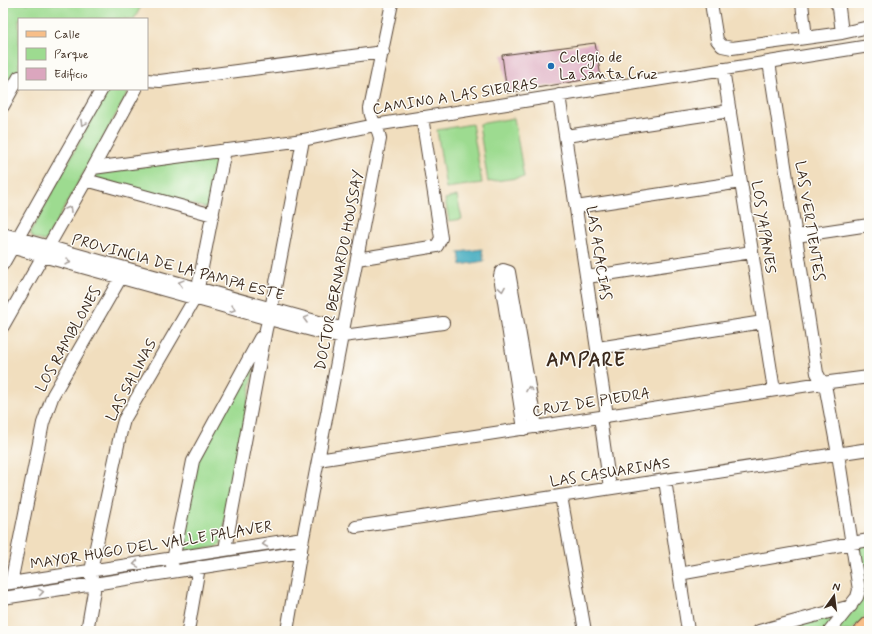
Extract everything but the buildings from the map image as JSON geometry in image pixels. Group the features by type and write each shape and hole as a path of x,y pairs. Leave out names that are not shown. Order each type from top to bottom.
{"main road":[{"path":"862,631 869,624"}],"street":[{"name":"DOCTOR BERNARDO HOUSSAY","path":"287,631 318,460 380,139 380,133 370,114 370,109 392,3"},
{"path":"711,3 717,40 722,46 732,48 842,33 869,27"},
{"path":"802,3 806,38"},
{"path":"836,3 839,8 842,33"},
{"name":"CAMINO A LAS SIERRAS","path":"93,168 303,140 422,117 869,46"},
{"path":"148,80 160,81 383,52"},
{"name":"LAS VERTIENTES","path":"769,62 817,373 826,390 838,454 859,590 858,597 830,631"},
{"name":"LOS YAPANES","path":"723,69 774,390"},
{"path":"3,106 18,79"},
{"path":"3,264 11,244 101,90"},
{"path":"3,326 46,252 135,90"},
{"name":"LAS ACACIAS","path":"559,95 598,348 610,488"},
{"path":"566,136 730,111"},
{"path":"357,259 437,246 441,238 422,117"},
{"path":"225,549 303,140"},
{"name":"LAS SALINAS","path":"87,631 94,591 91,571 124,420 197,293 225,150"},
{"path":"86,180 213,215"},
{"path":"576,207 741,182"},
{"path":"796,236 869,225"},
{"name":"PROVINCIA DE LA PAMPA ESTE","path":"3,234 11,244 197,293 269,319 343,334 443,323"},
{"name":"PROVINCIA DE LA PAMPA ESTE","path":"46,252 121,278 197,293"},
{"path":"587,277 752,252"},
{"path":"503,270 508,272 530,428 500,276 503,270"},
{"name":"LOS RAMBLONES","path":"7,583 43,423 49,405 53,395 121,278"},
{"path":"170,572 193,460 269,319"},
{"path":"598,348 763,322"},
{"name":"CRUZ DE PIEDRA","path":"318,460 774,390 869,377"},
{"name":"LAS CASUARINAS","path":"356,527 869,449"},
{"path":"665,480 688,631"},
{"path":"561,496 585,631"},
{"path":"679,574 869,540"},
{"name":"MAYOR HUGO DEL VALLE PALAVER","path":"7,583 225,549 302,545"},
{"name":"MAYOR HUGO DEL VALLE PALAVER","path":"3,598 199,567 302,545"},
{"path":"188,631 199,567"},
{"path":"759,631 851,606"}],"green space":[{"path":"3,3 143,3 135,18 18,18 18,71 3,98"},
{"path":"107,90 129,90 47,239 44,241 34,238 31,231"},
{"path":"514,118 524,177 488,182 479,124"},
{"path":"472,124 482,183 446,188 437,130"},
{"path":"216,156 219,162 210,205 206,208 95,178 97,173"},
{"path":"457,196 462,219 449,221 445,199"},
{"path":"256,358 221,544 217,547 182,552 178,548 195,465 253,359"},
{"path":"869,543 869,613 851,631 835,631 857,606 859,550 860,546"},
{"path":"285,545 286,550 177,567 176,562"},
{"path":"836,616 824,631 767,631"}],"water":[{"path":"482,249 484,261 461,265 459,252"}],"place":[{"name":"Colegio de La Santa Cruz","path":"551,66"}],"district":[{"name":"AMPARE","path":"586,359"}]}
